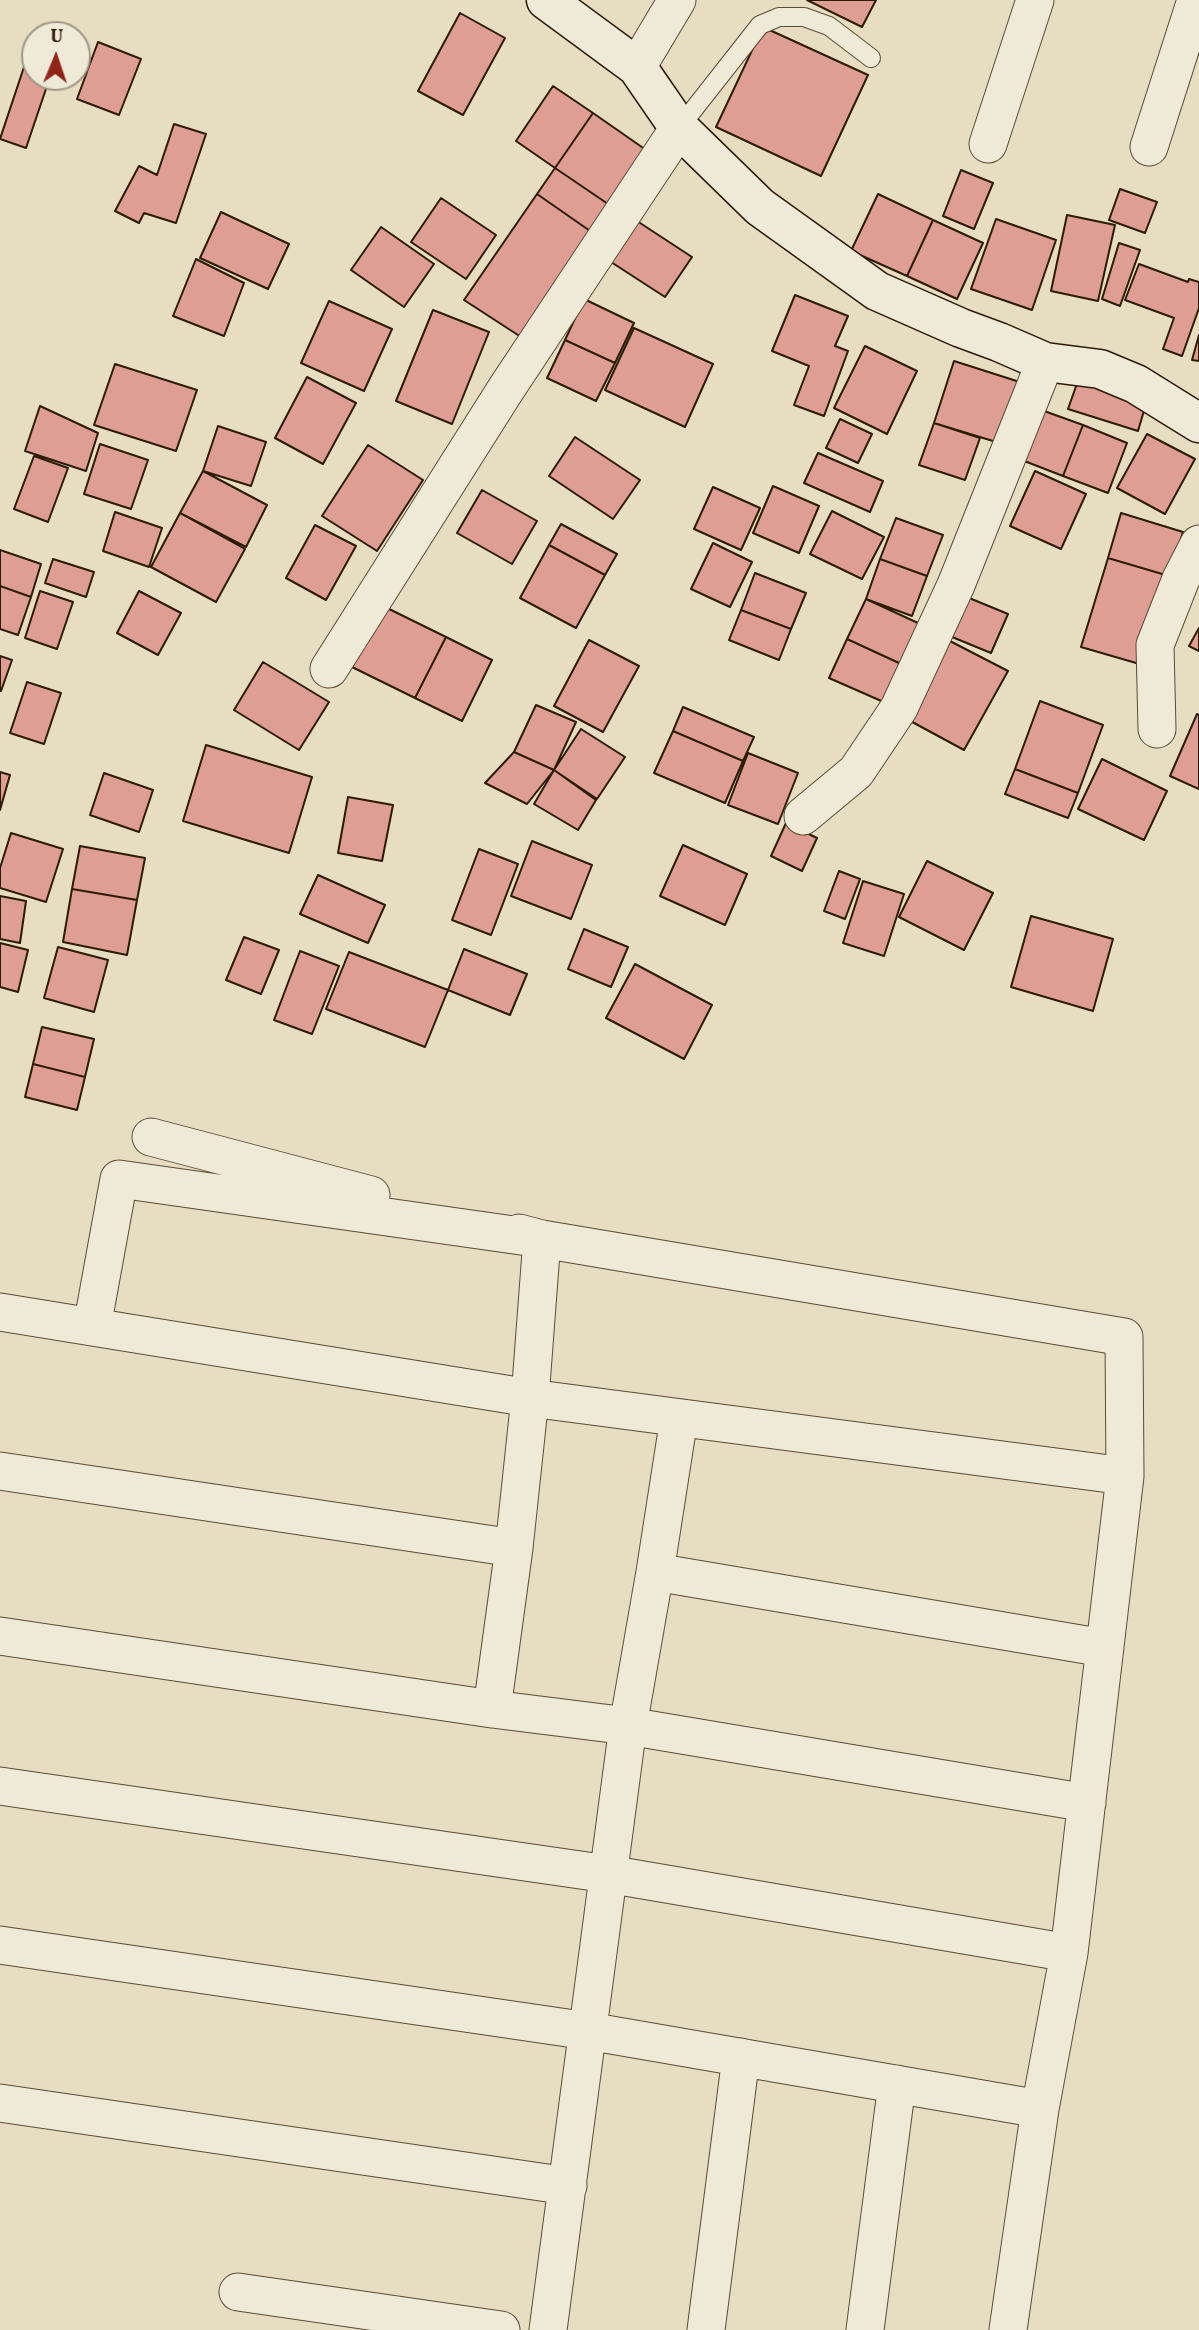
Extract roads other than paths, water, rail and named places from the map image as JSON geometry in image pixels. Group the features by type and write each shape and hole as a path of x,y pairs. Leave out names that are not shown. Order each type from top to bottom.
{"street":[{"path":"546,0 637,67 678,128 760,207 877,291 1045,362 1100,369 1136,383 1199,424"},
{"path":"637,67 677,0"},
{"path":"988,144 1035,0"},
{"path":"1149,147 1196,0"},
{"path":"330,669 506,389 678,128"},
{"path":"803,816 856,772 899,708 956,585 1045,362"},
{"path":"1157,729 1155,645 1181,579 1199,544"},
{"path":"151,1138 542,1239"},
{"path":"92,1327 119,1180 542,1239 1124,1337 1125,1476 1087,1803 1069,1953 1040,2109 1008,2330"},
{"path":"492,1709 514,1548 530,1398 542,1239"},
{"path":"0,1312 530,1398 1125,1476"},
{"path":"548,2330 628,1726 679,1418"},
{"path":"0,1471 514,1548"},
{"path":"655,1572 1104,1648"},
{"path":"0,1636 492,1709 628,1726 1087,1803"},
{"path":"0,1786 608,1874 1069,1953"},
{"path":"0,1945 587,2031 1040,2109"},
{"path":"706,2330 741,2057"},
{"path":"865,2330 897,2084"},
{"path":"0,2103 568,2186"},
{"path":"238,2292 502,2330"}],"lane":[{"path":"678,128 760,24 779,17 804,18 829,26 871,58"}]}
